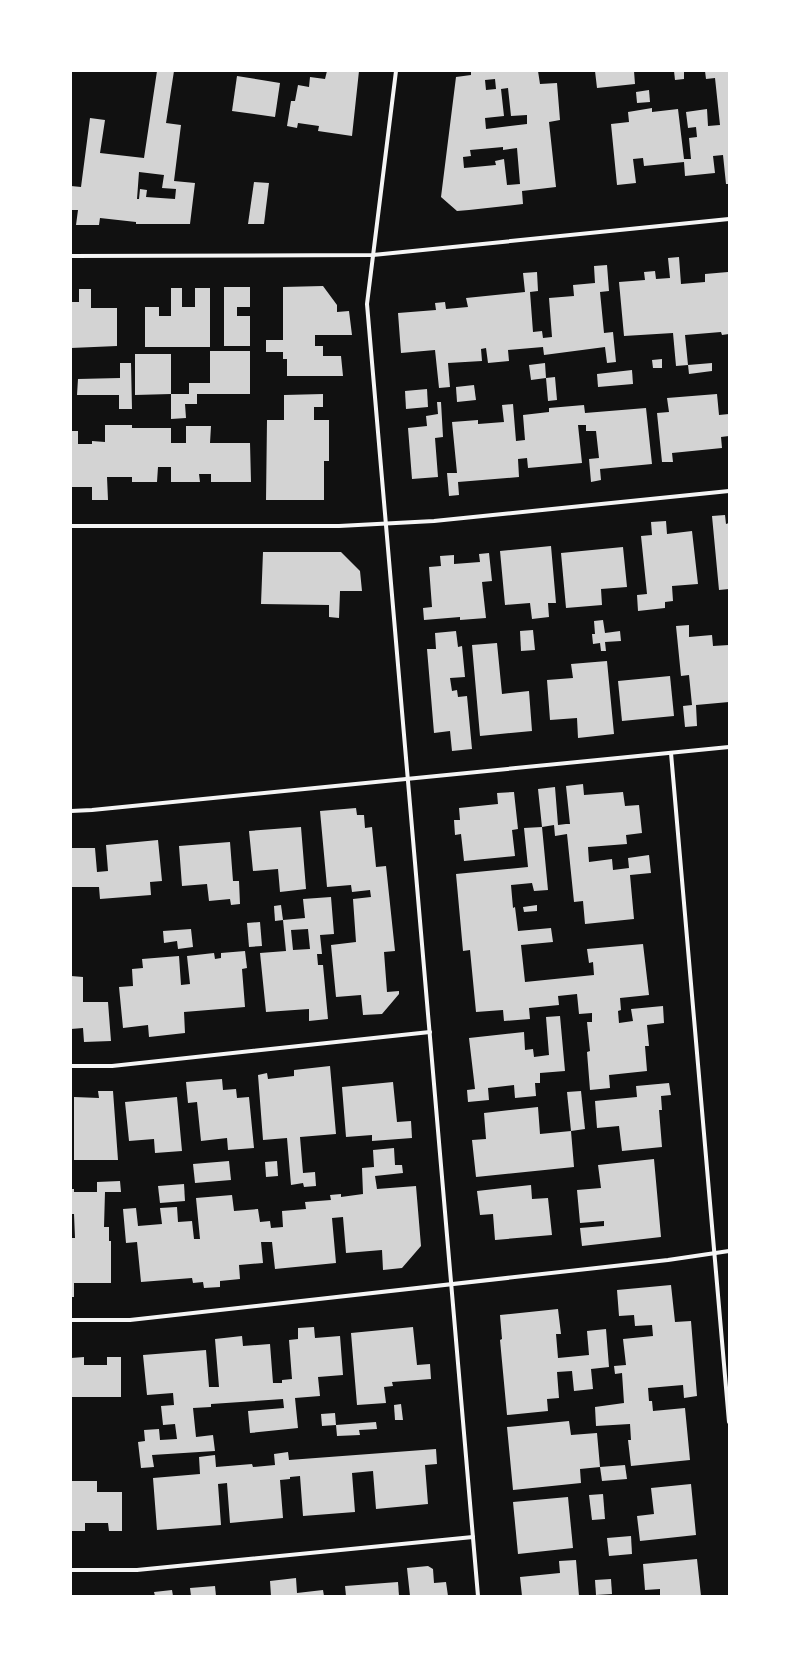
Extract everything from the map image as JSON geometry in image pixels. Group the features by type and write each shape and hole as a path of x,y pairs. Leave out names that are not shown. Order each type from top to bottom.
{"street":[{"path":"396,71 367,304 478,1596"},
{"path":"71,256 373,255 729,219"},
{"path":"71,526 339,526 386,524 434,521 729,491"},
{"path":"71,811 729,747"},
{"path":"671,753 729,1422"},
{"path":"71,1066 112,1066 430,1032"},
{"path":"71,1320 130,1320 729,1252"},
{"path":"71,1570 137,1570 473,1537"}],"building":[{"path":"157,71 174,71 166,123 181,125 174,181 195,183 190,224 136,224 136,222 100,218 99,225 76,225 78,210 71,210 71,186 81,187 90,118 105,120 100,153 144,158","holes":["139,172 164,175 162,188 176,189 175,199 146,197 147,190 140,189 139,199 137,199"]},
{"path":"327,71 359,71 352,136 318,131 319,126 298,123 297,128 287,126 291,101 295,101 298,85 309,87 310,77 325,79"},
{"path":"471,71 538,71 540,84 557,83 560,120 549,122 556,187 522,191 523,204 469,210 457,211 441,197 456,77 471,75","holes":["495,79 496,89 486,90 485,80","508,88 511,116 527,115 527,124 486,129 485,118 504,116 501,89","503,147 503,150 517,148 520,184 507,185 504,159 495,161 496,165 464,168 463,157 471,156 470,150"]},
{"path":"595,71 634,71 635,84 597,88"},
{"path":"674,71 684,71 684,79 675,80"},
{"path":"705,71 729,71 729,184 726,184 723,155 713,156 715,173 685,176 684,162 644,166 643,158 633,159 636,183 617,185 611,124 629,122 628,112 652,108 652,112 678,109 684,159 691,159 689,138 697,137 696,127 688,128 686,112 707,109 708,126 720,125 715,78 706,79"},
{"path":"237,76 280,83 275,117 232,111"},
{"path":"649,90 650,102 637,103 636,92"},
{"path":"254,182 269,183 264,224 248,224"},
{"path":"679,257 681,284 705,282 705,274 728,272 729,334 722,335 721,332 685,335 688,365 676,366 673,333 624,336 619,282 645,280 644,272 655,271 656,279 670,278 668,258"},
{"path":"607,265 609,291 600,292 604,333 613,332 616,362 607,363 605,347 544,355 543,347 508,350 509,361 488,363 486,348 481,349 482,361 448,363 450,387 439,388 435,350 401,353 398,313 436,310 435,303 445,302 446,309 468,307 466,298 525,292 523,273 537,272 538,291 530,292 533,332 542,331 543,338 552,337 549,298 574,296 573,285 595,283 594,266"},
{"path":"323,286 337,305 337,312 349,311 352,335 315,335 315,346 323,346 323,356 341,356 343,376 287,376 287,359 283,359 283,352 266,352 266,340 283,340 283,287"},
{"path":"224,287 250,287 250,307 237,307 237,316 250,316 250,346 224,346"},
{"path":"171,288 182,288 182,307 195,307 195,288 210,288 210,347 145,347 145,307 159,307 159,316 171,316"},
{"path":"79,289 91,289 91,308 117,308 117,346 71,348 71,302 79,302"},
{"path":"210,351 250,351 250,394 197,394 197,404 185,404 186,418 171,419 171,394 189,394 189,383 210,383"},
{"path":"135,354 171,354 171,394 135,395"},
{"path":"662,359 662,368 653,368 652,360"},
{"path":"120,363 131,363 132,409 119,409 119,395 77,395 78,379 120,378"},
{"path":"545,363 546,378 531,380 529,365"},
{"path":"712,363 712,371 689,374 688,365"},
{"path":"632,370 633,384 598,387 597,374"},
{"path":"555,377 557,400 548,401 546,378"},
{"path":"474,385 476,400 457,402 456,387"},
{"path":"427,389 428,407 406,409 405,391"},
{"path":"323,394 323,407 314,407 314,420 329,420 329,461 324,461 324,500 266,500 267,420 284,420 284,395"},
{"path":"717,394 719,415 729,414 729,436 721,437 722,448 672,453 673,462 662,462 657,413 669,412 667,398"},
{"path":"437,402 441,402 443,437 435,438 438,477 412,479 408,428 427,426 426,416 438,414"},
{"path":"513,404 516,441 525,440 523,415 549,412 549,408 584,405 585,413 646,408 652,464 600,469 601,480 591,482 589,459 599,458 596,431 586,431 586,425 578,425 582,463 528,468 527,458 518,459 519,477 458,482 459,495 449,496 447,473 457,473 452,422 478,420 478,424 504,422 502,405"},
{"path":"105,425 132,425 132,428 171,428 171,443 186,443 186,426 211,426 210,443 250,443 251,482 211,482 211,474 199,474 200,482 171,482 171,467 158,467 157,482 132,482 132,477 107,477 108,500 92,500 92,487 71,487 71,431 78,431 78,444 92,444 92,441 105,442"},
{"path":"725,515 726,524 729,523 729,589 719,590 712,516"},
{"path":"666,521 667,534 692,531 698,584 672,586 673,601 665,602 665,608 638,611 637,595 647,594 641,536 652,535 651,522"},
{"path":"551,546 556,603 548,603 549,617 532,619 530,603 505,605 500,551"},
{"path":"623,547 627,587 601,589 602,605 566,608 561,553"},
{"path":"263,552 341,552 360,571 362,591 340,591 339,618 329,617 329,605 261,604"},
{"path":"489,553 492,581 482,582 486,618 460,620 460,617 424,620 423,608 432,607 429,567 441,566 440,556 454,555 454,564 480,562 479,554"},
{"path":"603,620 605,633 620,631 621,641 605,642 606,651 601,651 600,643 593,644 592,634 595,634 594,621"},
{"path":"689,625 689,637 712,635 713,646 729,645 729,702 696,705 697,726 685,727 683,706 692,705 689,675 681,676 676,626"},
{"path":"533,630 535,650 521,651 520,631"},
{"path":"456,631 458,647 462,646 465,677 450,678 452,691 457,690 458,697 467,696 472,749 452,751 450,731 434,733 427,649 436,649 435,633"},
{"path":"497,643 502,694 529,691 532,731 480,736 472,645"},
{"path":"607,661 614,734 578,738 577,718 550,720 547,680 573,678 571,664"},
{"path":"670,676 674,716 622,721 618,681"},
{"path":"583,784 584,795 623,792 625,806 639,805 642,833 626,835 627,844 588,847 589,862 612,859 613,870 629,868 628,858 649,855 651,873 630,875 634,919 585,924 583,901 574,902 567,834 555,836 554,825 542,827 538,789 555,787 558,825 570,824 566,786"},
{"path":"514,792 518,829 512,830 515,856 464,861 461,834 455,835 454,820 460,820 459,808 498,804 497,793"},
{"path":"356,808 357,815 364,815 365,828 372,827 376,867 386,866 395,951 384,952 387,992 399,991 399,994 382,1014 363,1015 361,995 336,997 331,945 356,942 353,899 371,897 370,890 352,892 351,885 327,887 320,811"},
{"path":"301,827 306,889 280,892 278,869 253,871 249,831"},
{"path":"542,827 548,890 534,891 532,883 511,885 513,908 515,907 518,931 551,928 553,942 521,945 525,982 594,975 593,962 589,963 587,949 643,944 649,995 620,998 621,1010 618,1011 619,1023 633,1021 631,1009 663,1006 664,1023 647,1025 649,1046 645,1046 647,1071 609,1075 610,1088 590,1090 587,1052 590,1051 587,1022 592,1022 592,1013 579,1014 577,994 558,996 559,1005 529,1008 530,1019 504,1021 503,1010 476,1012 470,950 463,951 456,874 528,867 524,828"},
{"path":"158,840 162,881 150,882 151,895 100,899 99,887 71,887 71,848 95,848 97,872 108,871 106,845"},
{"path":"230,842 233,881 239,881 240,904 231,905 230,899 209,901 207,884 182,886 179,846"},
{"path":"331,897 334,934 320,935 322,954 317,954 318,965 323,965 328,1019 309,1021 309,1009 266,1012 260,953 286,951 283,920 305,918 303,899","holes":["308,929 310,949 293,950 291,930"]},
{"path":"281,905 283,920 275,921 274,906"},
{"path":"537,905 537,911 524,912 523,907"},
{"path":"260,922 262,946 249,947 247,923"},
{"path":"191,929 193,947 178,949 177,941 164,943 163,931"},
{"path":"245,951 247,968 242,969 245,1007 184,1012 185,1033 149,1037 148,1025 123,1028 119,987 133,986 132,969 143,968 142,959 179,956 181,985 190,984 187,956 214,953 215,959 221,958 221,953"},
{"path":"71,976 83,977 83,1002 108,1002 111,1041 84,1042 83,1028 71,1029"},
{"path":"560,1016 565,1071 540,1073 540,1083 535,1083 536,1096 515,1098 514,1085 488,1088 489,1100 468,1102 467,1090 475,1089 469,1038 524,1032 525,1050 533,1049 534,1057 549,1055 546,1017"},
{"path":"330,1066 336,1134 300,1137 303,1173 315,1172 316,1186 304,1187 303,1183 291,1185 287,1138 263,1140 258,1075 267,1073 268,1079 294,1076 294,1070"},
{"path":"222,1079 223,1090 236,1089 237,1098 249,1097 254,1148 228,1150 227,1138 201,1141 197,1102 188,1103 186,1082"},
{"path":"393,1082 397,1122 411,1121 412,1138 372,1141 372,1135 346,1137 342,1087"},
{"path":"669,1083 671,1095 661,1096 662,1110 659,1110 662,1147 622,1151 619,1126 597,1128 595,1101 637,1097 636,1086"},
{"path":"98,1091 113,1091 118,1160 74,1160 74,1097 99,1098"},
{"path":"581,1091 585,1129 571,1131 567,1092"},
{"path":"177,1097 182,1151 155,1153 154,1139 129,1141 125,1102"},
{"path":"538,1107 540,1134 571,1131 574,1167 476,1177 472,1140 486,1139 484,1113"},
{"path":"394,1148 395,1165 402,1165 403,1173 375,1176 377,1189 416,1186 421,1246 402,1268 383,1270 382,1250 346,1253 343,1217 332,1218 336,1263 275,1269 272,1242 261,1242 263,1263 239,1265 240,1279 220,1281 220,1287 204,1288 203,1282 193,1283 192,1278 141,1282 137,1242 126,1243 123,1209 136,1208 138,1226 162,1224 160,1208 177,1207 178,1222 192,1221 194,1239 200,1239 196,1198 232,1195 234,1211 258,1209 260,1222 270,1221 271,1228 283,1227 282,1211 306,1209 305,1202 331,1200 330,1195 341,1194 341,1197 363,1194 362,1168 374,1167 373,1150"},
{"path":"654,1159 661,1237 582,1246 580,1228 604,1226 604,1221 580,1223 577,1190 601,1188 598,1165"},
{"path":"229,1161 231,1180 195,1183 193,1164"},
{"path":"277,1161 278,1176 266,1177 265,1162"},
{"path":"120,1181 121,1192 105,1192 104,1227 109,1227 109,1241 111,1241 111,1283 74,1283 74,1297 71,1297 71,1238 75,1238 74,1214 71,1214 71,1189 74,1189 74,1192 97,1192 97,1182"},
{"path":"184,1184 185,1201 160,1203 158,1186"},
{"path":"531,1185 532,1199 548,1198 552,1235 495,1240 493,1214 480,1215 477,1191"},
{"path":"671,1285 675,1322 691,1321 697,1396 684,1398 683,1385 648,1388 649,1401 652,1401 653,1411 685,1408 690,1460 631,1466 628,1440 631,1440 630,1424 596,1426 595,1407 624,1403 622,1373 615,1374 614,1366 626,1365 623,1339 653,1336 652,1325 635,1326 634,1315 619,1316 617,1290"},
{"path":"558,1309 561,1334 556,1334 558,1358 589,1355 587,1331 606,1329 609,1367 591,1369 593,1389 574,1391 572,1371 557,1372 559,1398 547,1399 548,1411 507,1415 500,1340 502,1339 500,1315"},
{"path":"314,1327 315,1338 340,1336 343,1375 318,1377 320,1396 295,1398 298,1428 250,1433 248,1411 284,1408 283,1399 211,1404 211,1407 193,1408 196,1437 213,1435 215,1451 152,1455 154,1467 141,1468 138,1442 145,1441 144,1430 159,1429 160,1440 177,1439 175,1424 163,1425 161,1406 174,1405 173,1393 147,1395 143,1355 206,1350 209,1387 219,1387 215,1339 242,1336 243,1346 270,1344 273,1383 282,1383 282,1380 292,1379 289,1340 298,1339 298,1328"},
{"path":"413,1327 417,1365 430,1364 431,1379 392,1382 393,1386 384,1387 386,1403 357,1405 351,1333"},
{"path":"84,1357 84,1365 107,1365 107,1357 121,1357 121,1397 71,1397 71,1358"},
{"path":"401,1404 403,1420 395,1420 394,1405"},
{"path":"335,1413 336,1425 322,1426 321,1414"},
{"path":"569,1421 571,1435 597,1433 600,1467 580,1469 581,1483 513,1490 507,1427"},
{"path":"376,1422 377,1429 359,1430 360,1435 337,1436 336,1425"},
{"path":"436,1449 437,1464 425,1465 428,1504 376,1509 373,1471 352,1473 355,1512 303,1516 300,1476 280,1480 283,1518 230,1523 227,1483 218,1484 221,1525 157,1530 153,1478 200,1474 199,1457 215,1455 216,1467 252,1464 253,1467 275,1465 274,1454 288,1452 289,1460"},
{"path":"625,1465 627,1479 602,1481 600,1467"},
{"path":"71,1481 97,1481 97,1492 122,1492 122,1531 109,1531 108,1523 85,1523 85,1531 72,1531"},
{"path":"691,1484 696,1535 640,1541 637,1516 654,1514 651,1488"},
{"path":"603,1494 605,1519 592,1520 589,1495"},
{"path":"568,1497 573,1548 518,1554 513,1502"},
{"path":"631,1536 632,1554 609,1556 607,1538"},
{"path":"697,1559 701,1596 660,1596 660,1589 645,1590 643,1564"},
{"path":"576,1560 579,1596 522,1596 520,1577 560,1573 559,1561"},
{"path":"428,1566 433,1569 434,1583 446,1582 448,1596 410,1596 407,1568"},
{"path":"296,1578 297,1593 323,1590 324,1596 271,1596 270,1581"},
{"path":"611,1579 612,1594 596,1595 595,1580"},
{"path":"398,1582 399,1596 346,1596 345,1586"},
{"path":"215,1586 216,1596 191,1596 190,1588"},
{"path":"172,1590 173,1596 155,1596 154,1592"}]}
